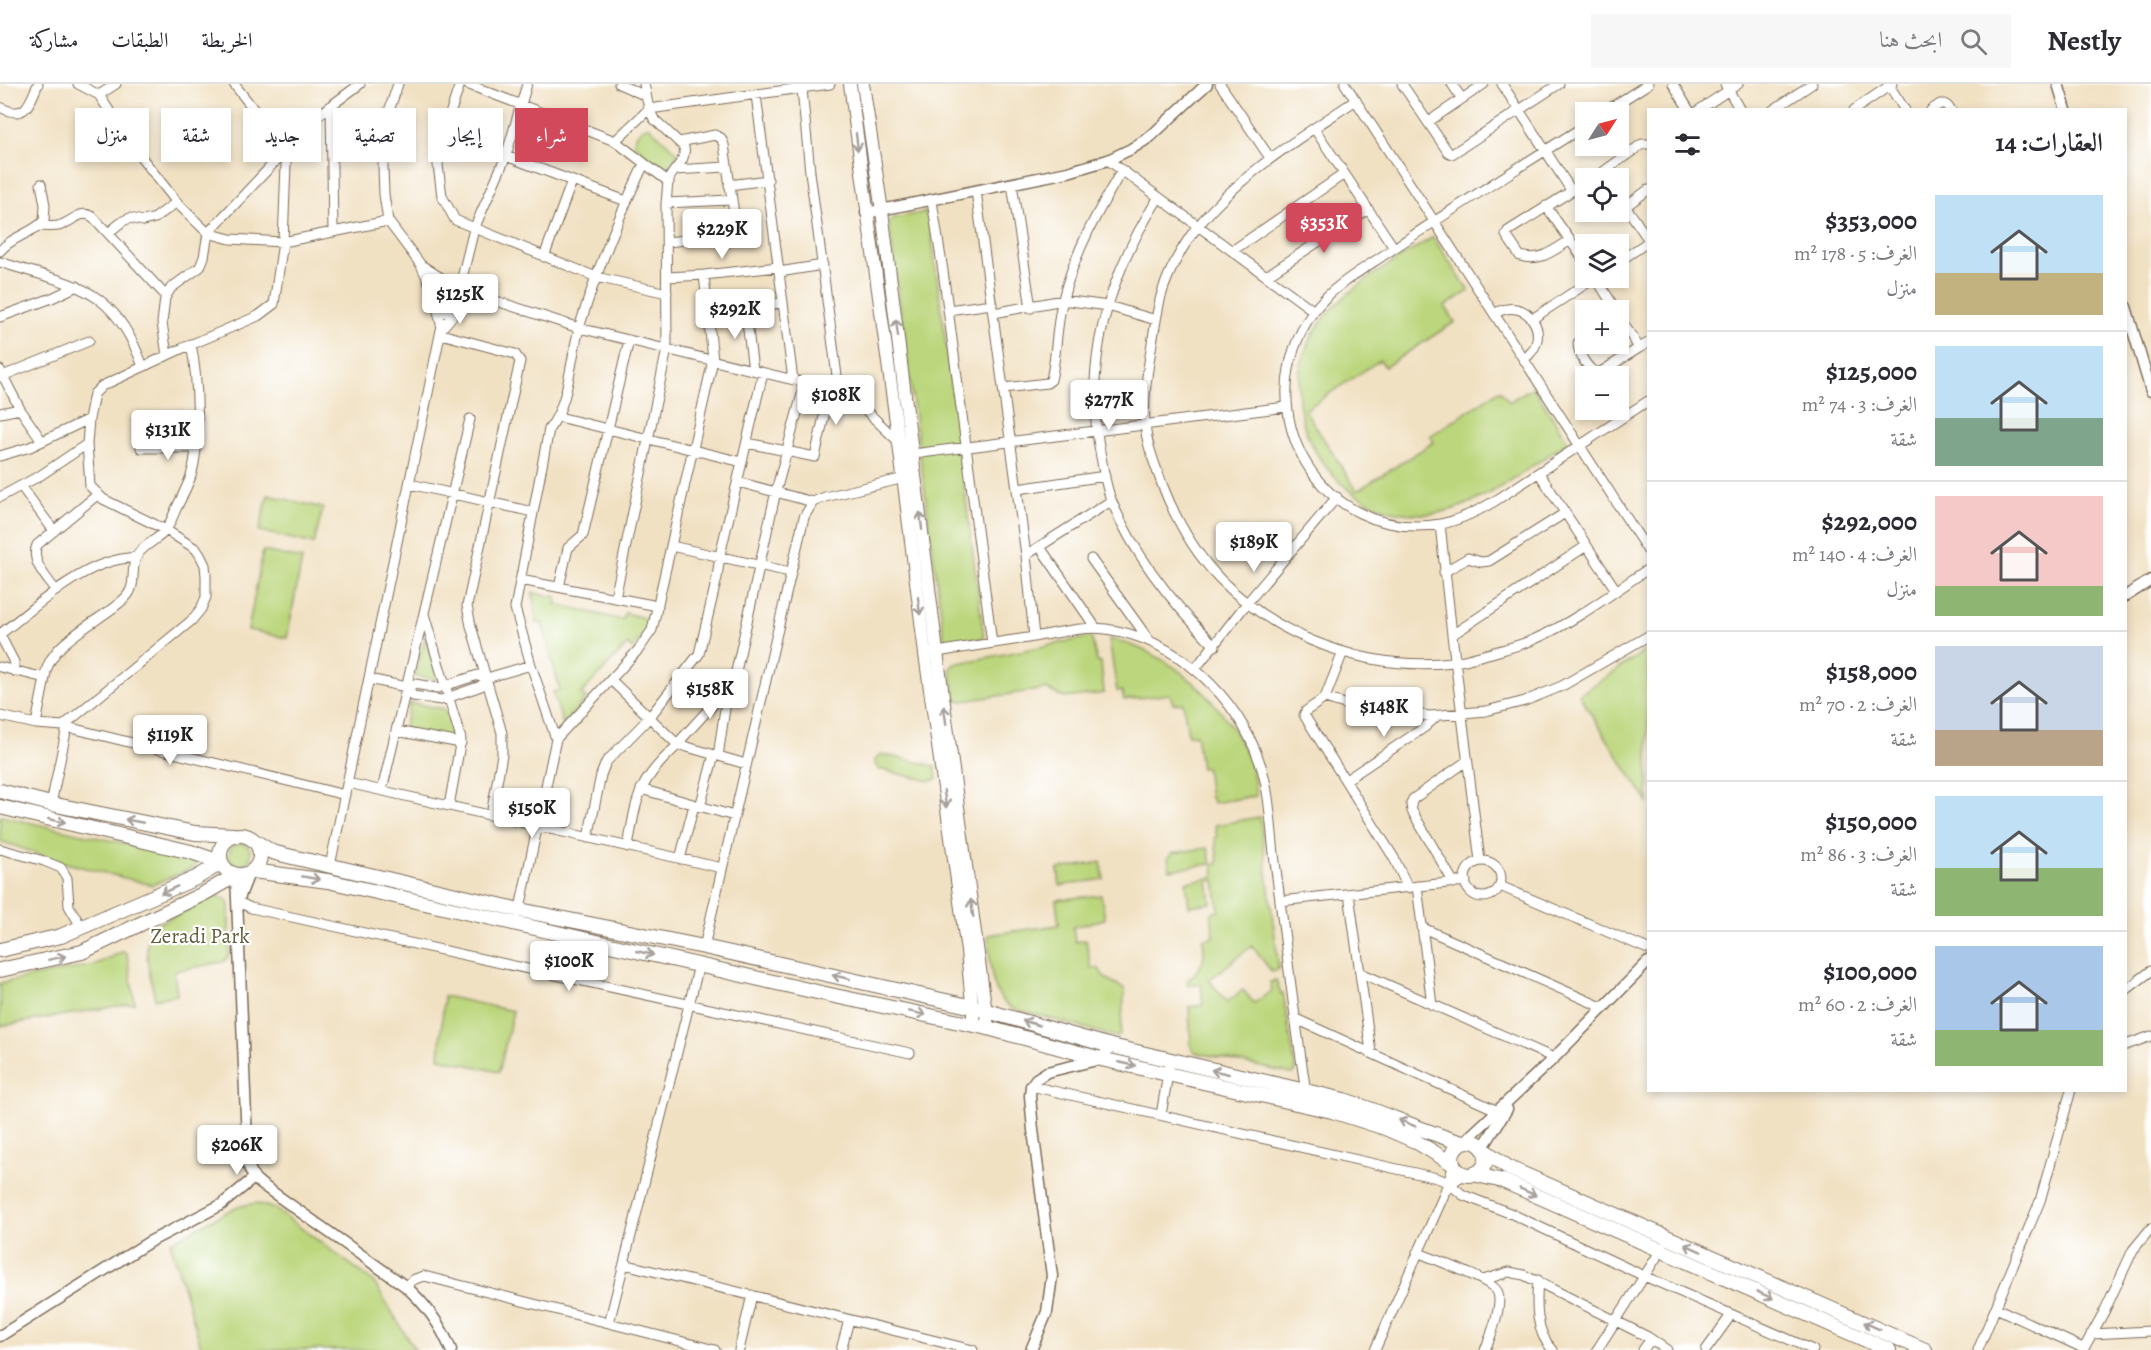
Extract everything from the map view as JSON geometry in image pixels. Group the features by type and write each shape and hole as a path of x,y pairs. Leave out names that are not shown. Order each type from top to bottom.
{"main road":[{"path":"850,84 866,213 908,447 910,477"},
{"path":"863,84 882,211 931,653 980,1009 988,1028"},
{"path":"0,791 51,804 195,833 245,835 272,852 699,965 988,1028 1101,1059 1169,1067 1306,1092 1370,1108 1436,1135 1476,1143 1509,1168 1925,1350"},
{"path":"0,807 191,852 221,863"},
{"path":"191,852 195,833"},
{"path":"234,835 223,843 219,855 227,871 243,874 283,874 328,881 518,917 704,947 980,1009 1111,1046 1169,1067 1332,1111 1385,1128 1429,1149 1453,1165 1460,1173 1503,1181 1889,1350"},
{"path":"0,970 82,952 243,874 260,860 259,847 256,842"},
{"path":"283,874 288,856"},
{"path":"0,950 61,936 82,928 196,878 221,863"},
{"path":"196,878 204,893"},
{"path":"142,902 149,919"},
{"path":"974,1025 980,1009"},
{"path":"1429,1149 1436,1135"},
{"path":"1453,1165 1453,1152 1464,1142"},
{"path":"1469,1174 1483,1166 1485,1156 1483,1150"},
{"path":"1503,1181 1509,1168"}],"street":[{"path":"0,107 18,113 24,111 38,84"},
{"path":"78,84 99,96 129,143 190,217 208,233 238,240 283,242 388,222"},
{"path":"99,96 116,84"},
{"path":"234,84 253,108"},
{"path":"321,115 360,84"},
{"path":"398,84 385,123 383,185 388,222 421,265 438,309 447,313 472,300 490,299"},
{"path":"452,108 460,84"},
{"path":"467,84 615,141 669,182"},
{"path":"441,331 460,308 464,294 461,288 474,229 506,156 527,84"},
{"path":"619,84 646,96"},
{"path":"615,598 646,439 667,349 666,203 669,182 684,159 685,153 679,141 654,119 649,109 644,84"},
{"path":"615,141 649,109 830,84"},
{"path":"866,213 1068,172 1108,159 1131,149 1150,137 1206,84"},
{"path":"1220,84 1270,158"},
{"path":"1346,84 1647,549"},
{"path":"1402,84 1448,152 1453,154 1559,84"},
{"path":"1452,84 1462,99"},
{"path":"1428,122 1484,84"},
{"path":"1502,84 1571,190"},
{"path":"1620,102 1648,84"},
{"path":"1673,84 1688,108"},
{"path":"2058,84 2065,108"},
{"path":"1776,108 1809,85"},
{"path":"1857,108 1890,85 1904,108"},
{"path":"1702,108 1731,86 1739,108"},
{"path":"747,443 815,457 835,390 802,88"},
{"path":"756,95 793,380"},
{"path":"1356,100 1270,158 1236,186 1198,226 1178,257 1161,295 1145,382 1145,424 1154,463 1168,501 1191,541 1219,578 1247,603 1289,630 1343,652 1374,659 1418,664 1455,662 1500,651 1535,639 1573,619 1647,570"},
{"path":"1933,108 1940,104 1945,104 1949,108"},
{"path":"331,107 333,232"},
{"path":"1314,128 1394,248"},
{"path":"1575,132 1394,248 1343,284 1314,311 1294,346 1288,366 1287,407 1293,435 1306,463 1320,482 1337,497 1372,517 1392,523 1414,526 1440,524 1474,513 1647,402"},
{"path":"668,242 732,233 736,227 730,200 724,145 718,136 679,141"},
{"path":"1613,168 1642,144 1647,144"},
{"path":"503,155 626,201"},
{"path":"1108,159 1314,311"},
{"path":"167,355 162,323 162,310 166,296 171,288 200,267 208,233 271,162"},
{"path":"51,804 65,726 191,621 201,609 206,597 205,565 196,549 166,530 97,495 90,486 87,444 92,400 97,389 191,344 258,316 274,304 283,242 286,162"},
{"path":"439,162 442,196 455,220 596,277 667,293"},
{"path":"518,917 556,738 531,665 515,608 549,429 559,417 579,328 596,277 626,201 644,164"},
{"path":"675,170 726,167"},
{"path":"1004,388 1052,381 1063,300 1077,253 1122,170"},
{"path":"1232,251 1344,174"},
{"path":"544,257 572,180"},
{"path":"729,185 768,180"},
{"path":"0,251 10,242 44,221 41,184"},
{"path":"1012,184 1031,308"},
{"path":"1569,241 1542,258 1530,259 1520,256 1507,240 1506,235 1508,231 1575,188"},
{"path":"976,191 1018,489 1034,637"},
{"path":"1629,204 1647,191"},
{"path":"1159,197 1142,223 1124,259 1107,306 1098,346 1093,386 1095,430 1112,501 1134,543 1161,587 1215,646"},
{"path":"666,203 730,200"},
{"path":"932,201 992,643"},
{"path":"108,233 130,218 143,221 155,218 177,202"},
{"path":"1546,206 1575,249"},
{"path":"1266,276 1367,210"},
{"path":"1629,211 1647,239"},
{"path":"39,226 61,225 87,213 166,296"},
{"path":"1629,254 1647,242"},
{"path":"0,262 88,291 113,310 125,327 143,367"},
{"path":"421,265 461,288 579,328 835,390 858,403 908,447 966,448 1287,407"},
{"path":"667,277 823,265"},
{"path":"556,738 611,680 652,630 713,360 704,275"},
{"path":"330,866 441,331 435,299 440,286 449,283"},
{"path":"0,317 77,286"},
{"path":"1532,319 1580,288"},
{"path":"948,310 1031,308 1063,300 1107,306 1156,320"},
{"path":"708,310 783,303"},
{"path":"745,306 753,370"},
{"path":"1494,314 1507,308 1515,308 1532,319 1536,327 1537,340 1532,352 1524,359"},
{"path":"2127,314 2130,338 2151,391"},
{"path":"441,331 515,354 520,361 467,606 471,627 501,727 499,776 491,815"},
{"path":"1629,332 1639,348"},
{"path":"559,587 568,548 583,535 629,340"},
{"path":"42,441 20,409 1,374 89,342"},
{"path":"14,671 14,662 0,635 56,591 108,562 137,557 166,530 191,476 196,448 196,373 191,344"},
{"path":"1580,354 1591,371 1599,373 1647,344"},
{"path":"588,837 601,775 606,762 649,718 699,654 717,578 720,555 764,373"},
{"path":"628,847 641,789 654,768 728,688 735,676 776,491 804,383"},
{"path":"0,412 20,409"},
{"path":"559,417 742,462"},
{"path":"0,456 14,453 89,419"},
{"path":"382,790 470,419"},
{"path":"0,497 87,444"},
{"path":"141,448 196,448"},
{"path":"1539,473 1616,590"},
{"path":"1018,489 1105,476"},
{"path":"704,947 804,517 813,502 825,497 910,477"},
{"path":"738,482 813,502"},
{"path":"410,484 533,512"},
{"path":"21,486 54,531"},
{"path":"56,591 36,562 34,552 37,545 97,495"},
{"path":"1195,669 1247,603 1337,497"},
{"path":"1026,555 1112,501"},
{"path":"1444,572 1468,558 1481,562 1489,561 1565,513"},
{"path":"1440,524 1480,861"},
{"path":"671,546 790,572"},
{"path":"1452,634 1586,546"},
{"path":"1040,547 1096,628"},
{"path":"36,724 45,667 78,632 126,597 133,584 137,557"},
{"path":"1091,559 1149,641"},
{"path":"520,580 658,606"},
{"path":"2127,595 2151,580"},
{"path":"424,614 459,731 460,743 449,806"},
{"path":"931,653 1096,628 1124,633 1149,641 1195,669 1223,697 1237,716 1261,764 1281,901 1294,1018 1306,1092"},
{"path":"1325,698 1354,707 1437,716 1486,711 1515,704 1562,686 1647,637"},
{"path":"1343,652 1325,698 1306,711 1304,715 1412,887 1423,928 1432,1005"},
{"path":"369,679 406,687 415,684 438,688 478,675 487,678 531,665"},
{"path":"0,667 45,678"},
{"path":"406,687 413,696 441,700 481,686 487,678"},
{"path":"611,680 677,744 746,764"},
{"path":"681,859 716,755 728,688"},
{"path":"0,716 36,724 65,726 345,795"},
{"path":"1346,780 1425,727 1437,716"},
{"path":"396,731 460,743"},
{"path":"1454,883 1412,811 1411,804 1413,799 1467,762"},
{"path":"348,783 722,868"},
{"path":"641,789 734,816"},
{"path":"0,849 61,868 67,878 69,906 82,928"},
{"path":"1480,861 1491,862 1501,875 1500,886 1492,894 1481,896 1471,891 1466,881 1471,866 1480,861"},
{"path":"243,874 238,902 247,1158 254,1178 405,1286 429,1309 451,1350"},
{"path":"1281,901 1466,881"},
{"path":"1500,886 1647,949"},
{"path":"1349,894 1371,1052"},
{"path":"238,902 251,908 910,1053"},
{"path":"1423,928 1604,1008"},
{"path":"1464,1142 1554,1058 1647,963"},
{"path":"609,1323 699,965"},
{"path":"2127,989 2151,971"},
{"path":"1361,973 1554,1058"},
{"path":"1294,1018 1498,1111"},
{"path":"2127,1045 2151,1036"},
{"path":"1031,1350 1047,1312 1052,1276 1031,1111 1031,1086 1036,1079 1047,1072 1101,1059 1111,1046"},
{"path":"1161,1115 1169,1067"},
{"path":"1031,1086 1377,1163 1449,1184 1463,1196 1512,1214 1644,1276 1814,1350"},
{"path":"1483,1150 1500,1119 1519,1092"},
{"path":"1978,1350 2040,1201 2070,1092"},
{"path":"1375,1350 1449,1184 1453,1165"},
{"path":"1449,1184 1469,1174"},
{"path":"0,1336 149,1242 220,1205 254,1178"},
{"path":"1996,1308 2083,1349 2105,1310 2133,1250 2151,1228"},
{"path":"1597,1350 1668,1237"},
{"path":"1417,1252 1483,1280 1494,1287 1499,1296 1490,1338 1485,1350"},
{"path":"624,1264 973,1350"},
{"path":"1483,1280 1509,1272 1517,1272 1538,1280 1616,1320 1667,1350"},
{"path":"405,1286 424,1276 715,1350"},
{"path":"1538,1280 1536,1300 1539,1324 1547,1344 1553,1350"},
{"path":"739,1350 752,1296"},
{"path":"1706,1350 1731,1315"},
{"path":"841,1350 849,1320"},
{"path":"2091,1334 2151,1331"},
{"path":"1643,1350 1651,1339"},
{"path":"1784,1350 1790,1341"}],"green space":[{"path":"648,126 677,152 677,156 667,167 660,168 634,144 638,133"},
{"path":"925,212 929,216 984,638 945,643 889,223 894,218"},
{"path":"1433,237 1469,291 1445,306 1455,322 1385,367 1380,360 1305,410 1357,491 1434,442 1430,436 1500,390 1509,402 1533,387 1568,442 1506,484 1472,502 1437,513 1401,513 1368,502 1340,482 1318,456 1304,425 1298,392 1303,358 1319,325 1330,311 1356,287"},
{"path":"268,495 323,508 314,544 259,531"},
{"path":"263,551 302,559 287,638 248,630"},
{"path":"533,593 557,597 556,604 622,620 625,613 651,620 647,632 632,649 628,644 581,694 586,698 563,725 553,692 560,690 542,623 536,623"},
{"path":"425,637 438,680 415,676"},
{"path":"1090,637 1097,662 1101,662 1104,693 1064,698 1046,689 957,702 950,669 954,664"},
{"path":"1109,639 1155,656 1195,684 1213,702 1228,721 1240,742 1251,768 1256,796 1213,803 1210,798 1206,767 1201,768 1196,734 1188,735 1183,703 1173,704 1170,694 1124,700 1122,691 1117,691"},
{"path":"1647,650 1647,801 1579,695"},
{"path":"410,703 445,709 455,740 404,729"},
{"path":"881,754 935,766 937,779 930,781 878,769 874,761"},
{"path":"0,816 191,858 195,866 152,885 58,861 0,841"},
{"path":"1260,817 1279,969 1272,972 1252,946 1209,980 1227,1002 1243,990 1254,1003 1272,991 1270,982 1276,980 1281,994 1283,993 1296,1071 1292,1074 1194,1052 1191,1047 1189,1007 1203,1005 1201,984 1188,986 1187,981 1202,963 1203,939 1214,937 1211,913 1219,911 1215,880 1208,881 1211,903 1189,906 1186,882 1214,877 1213,864 1218,863 1215,825"},
{"path":"240,843 248,846 251,854 248,862 240,865 232,862 229,854 232,846"},
{"path":"1208,848 1211,864 1170,870 1168,857 1171,853"},
{"path":"1101,862 1104,879 1060,886 1058,869"},
{"path":"1101,895 1105,919 1073,927 1075,942 1086,940 1091,968 1098,968 1105,978 1125,989 1120,1035 1117,1037 1011,1008 998,994 994,985 988,935 1059,925 1056,900"},
{"name":"Zeradi Park","path":"217,896 227,900 229,906 229,956 223,962 174,971 177,995 155,999 147,958 152,930 159,923"},
{"path":"124,951 127,954 135,1003 0,1026 0,983 94,965"},
{"path":"444,996 513,1011 499,1072 439,1058"},
{"path":"256,1203 275,1209 373,1281 415,1350 202,1350 170,1242 236,1207"}]}
